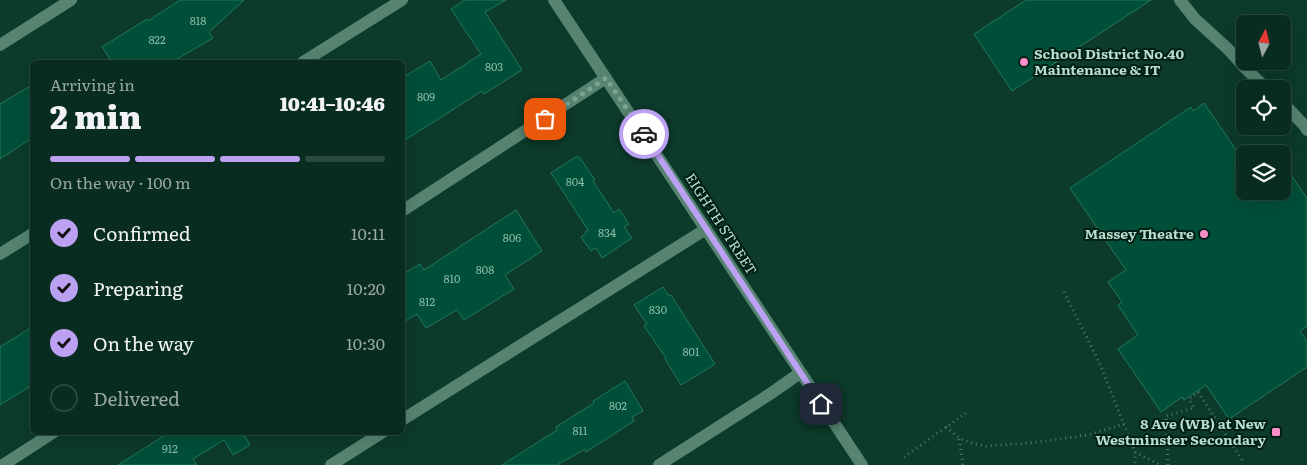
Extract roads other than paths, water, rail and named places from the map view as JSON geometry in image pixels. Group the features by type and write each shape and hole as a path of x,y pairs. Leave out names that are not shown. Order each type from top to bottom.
{"street":[{"path":"0,45 72,0"},
{"path":"306,60 402,0"},
{"name":"EIGHTH STREET","path":"554,0 862,465"},
{"path":"1180,0 1195,19 1228,49 1258,80"},
{"path":"405,209 606,78"},
{"path":"1291,111 1307,130"},
{"path":"405,418 706,229"},
{"path":"0,254 30,235"},
{"path":"658,465 800,373"},
{"path":"4,465 49,435"},
{"path":"331,465 378,435"}],"place":[{"name":"School District No.40 Maintenance & IT","path":"1024,62"},
{"name":"Massey Theatre","path":"1204,234"},
{"name":"8 Ave (WB) at New Westminster Secondary","path":"1276,432"}]}
